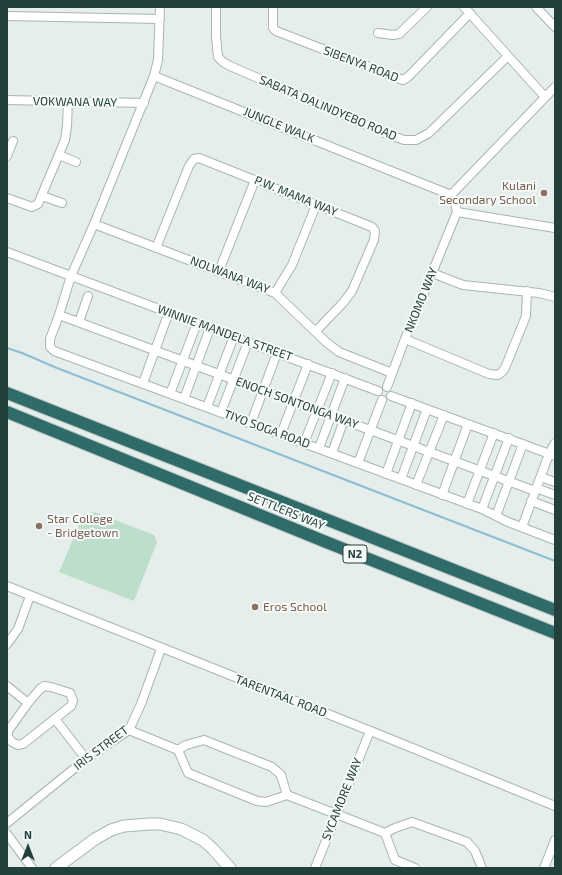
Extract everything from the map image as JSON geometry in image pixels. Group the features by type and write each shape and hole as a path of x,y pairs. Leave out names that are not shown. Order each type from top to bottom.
{"highway":[{"name":"SETTLERS WAY","path":"7,393 555,610"},
{"name":"SETTLERS WAY","path":"7,412 319,540 555,633"}],"street":[{"path":"71,276 94,224 154,76 158,60 160,7"},
{"name":"SABATA DALINDYEBO ROAD","path":"216,7 218,57 223,62 386,134 407,141 416,140 429,133 508,56"},
{"name":"SIBENYA ROAD","path":"273,7 273,28 276,31 403,80 408,77 467,10"},
{"path":"378,33 393,35 399,34 427,7"},
{"path":"536,7 555,27"},
{"path":"467,10 545,97"},
{"path":"7,16 160,19"},
{"name":"JUNGLE WALK","path":"154,76 451,195"},
{"path":"555,87 451,195 457,212 555,228"},
{"name":"VOKWANA WAY","path":"7,100 144,103"},
{"path":"7,198 32,206 38,204 59,155 66,134 68,101"},
{"path":"7,156 13,141"},
{"path":"59,155 76,162"},
{"name":"P.W. MAMA WAY","path":"156,248 189,166 194,159 201,158 372,227 375,233 374,240 352,291 343,303 316,331"},
{"path":"219,271 255,180"},
{"path":"42,196 62,203"},
{"path":"275,293 292,265 316,205"},
{"name":"NKOMO WAY","path":"387,387 457,212"},
{"name":"NOLWANA WAY","path":"94,224 275,293 331,346 344,355 392,374"},
{"name":"WINNIE MANDELA STREET","path":"7,252 378,391"},
{"path":"432,273 463,285 527,291 555,297"},
{"name":"TIYO SOGA ROAD","path":"71,276 49,343 52,349 482,509 555,540"},
{"path":"405,339 492,375 498,375 505,368 526,316 527,291"},
{"path":"79,322 88,296"},
{"path":"143,383 169,312"},
{"name":"ENOCH SONTONGA WAY","path":"59,315 480,471 555,495"},
{"path":"170,394 197,322"},
{"path":"184,399 210,328"},
{"path":"207,407 234,336"},
{"path":"221,412 248,342"},
{"path":"251,424 277,352"},
{"path":"280,434 308,364"},
{"path":"304,443 332,373"},
{"path":"319,448 345,378"},
{"path":"382,400 378,396 378,391 382,387 387,387 391,392 391,396"},
{"path":"382,400 387,400 391,396"},
{"path":"391,396 444,414 552,455"},
{"path":"358,463 382,400"},
{"path":"386,474 412,403"},
{"path":"401,479 427,409"},
{"path":"416,485 444,414"},
{"path":"332,453 344,420"},
{"path":"442,495 468,424"},
{"path":"467,504 494,433"},
{"path":"482,509 509,438"},
{"path":"522,527 541,477 552,455 555,443"},
{"path":"496,516 523,444"},
{"path":"541,477 555,482"},
{"path":"531,501 555,510"},
{"name":"TARENTAAL ROAD","path":"7,586 555,806"},
{"path":"7,644 18,629 30,596"},
{"name":"IRIS STREET","path":"7,823 86,759 129,730 136,718 161,648"},
{"path":"7,686 28,703"},
{"path":"44,686 70,693 73,700 71,706 23,744 18,745 12,742 8,737 8,731 28,703 44,686"},
{"path":"55,719 86,759"},
{"path":"129,730 178,750 188,772 257,801 266,802 287,794 385,833 395,860 415,868"},
{"name":"SYCAMORE WAY","path":"315,868 370,731"},
{"path":"178,750 186,745 204,740 272,767 280,775 287,794"},
{"path":"385,833 412,822 467,842 475,852 482,868"},
{"path":"56,868 89,843 111,830 130,825 150,824 171,826 203,840 230,868"},
{"path":"7,834 32,868"},
{"path":"544,868 555,840"}],"green space":[{"path":"94,512 154,535 157,542 134,601 59,572 84,514"}],"waterway":[{"path":"7,348 555,561"}],"place":[{"name":"Kulani Secondary School","path":"544,193"},
{"name":"Star College - Bridgetown","path":"39,526"},
{"name":"Eros School","path":"255,607"}]}
